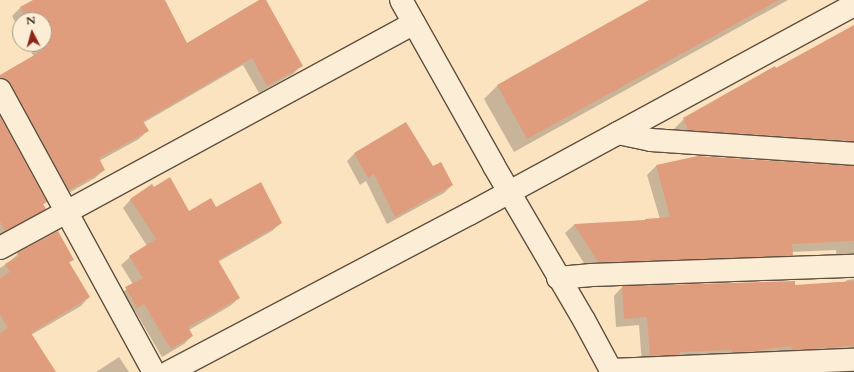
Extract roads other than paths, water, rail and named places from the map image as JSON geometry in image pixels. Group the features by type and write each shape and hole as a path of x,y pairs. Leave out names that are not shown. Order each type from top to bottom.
{"street":[{"path":"401,0 558,278 584,320 611,371 854,360"},
{"path":"169,372 509,192 854,5"},
{"path":"0,248 414,23"},
{"path":"0,90 154,372"},
{"path":"618,133 651,140 854,154"},
{"path":"558,278 592,275 854,266"}]}
